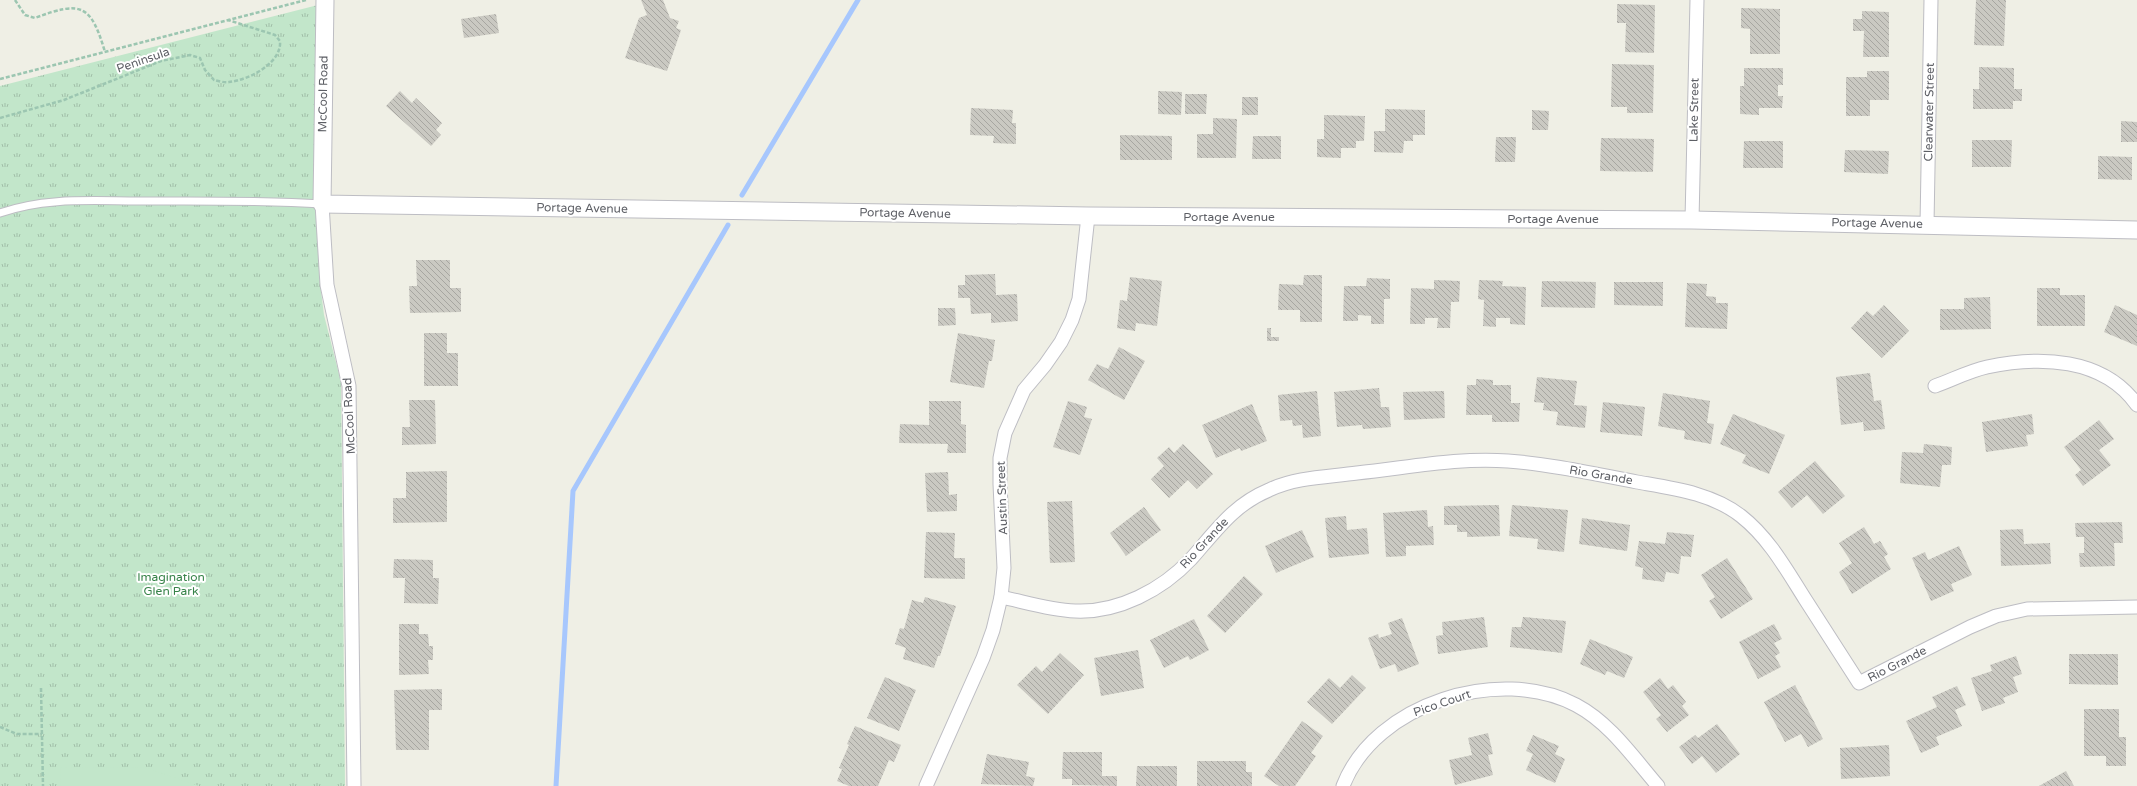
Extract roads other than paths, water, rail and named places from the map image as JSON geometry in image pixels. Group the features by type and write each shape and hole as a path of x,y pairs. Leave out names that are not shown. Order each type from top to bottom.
{"street":[{"name":"McCool Road","path":"325,0 322,204 327,285 349,386 354,786"},
{"name":"Lake Street","path":"1692,220 1697,0"},
{"name":"Clearwater Street","path":"1927,224 1931,0"},
{"name":"Portage Avenue","path":"322,204 1088,216 1692,220 1927,224 2137,230"},
{"name":"Austin Street","path":"926,786 983,658 993,630 1001,596 1004,560 1000,458 1005,432 1024,390 1062,342 1072,320 1079,299 1088,216"},
{"path":"1935,386 1986,367 2056,361 2086,367 2111,378 2131,396 2137,405"},
{"name":"Rio Grande","path":"1001,596 1051,608 1076,611 1098,610 1126,602 1150,592 1190,560 1214,530 1243,504 1270,489 1298,480 1462,461 1506,461 1552,466 1681,490 1712,500 1739,514 1760,534 1778,556 1859,683 1970,627 1996,616 2027,609 2137,607"},
{"name":"Pico Court","path":"1343,786 1360,756 1391,725 1412,712 1454,696 1477,690 1498,689 1524,690 1548,694 1575,705 1594,716 1612,732 1658,786"}],"lane":[{"path":"0,213 18,206 56,201 260,200 322,204"}],"waterway":[{"path":"742,195 858,0"},
{"path":"556,786 573,491 728,225"}],"park label":[{"name":"Imagination Glen Park","path":"171,584"}]}
